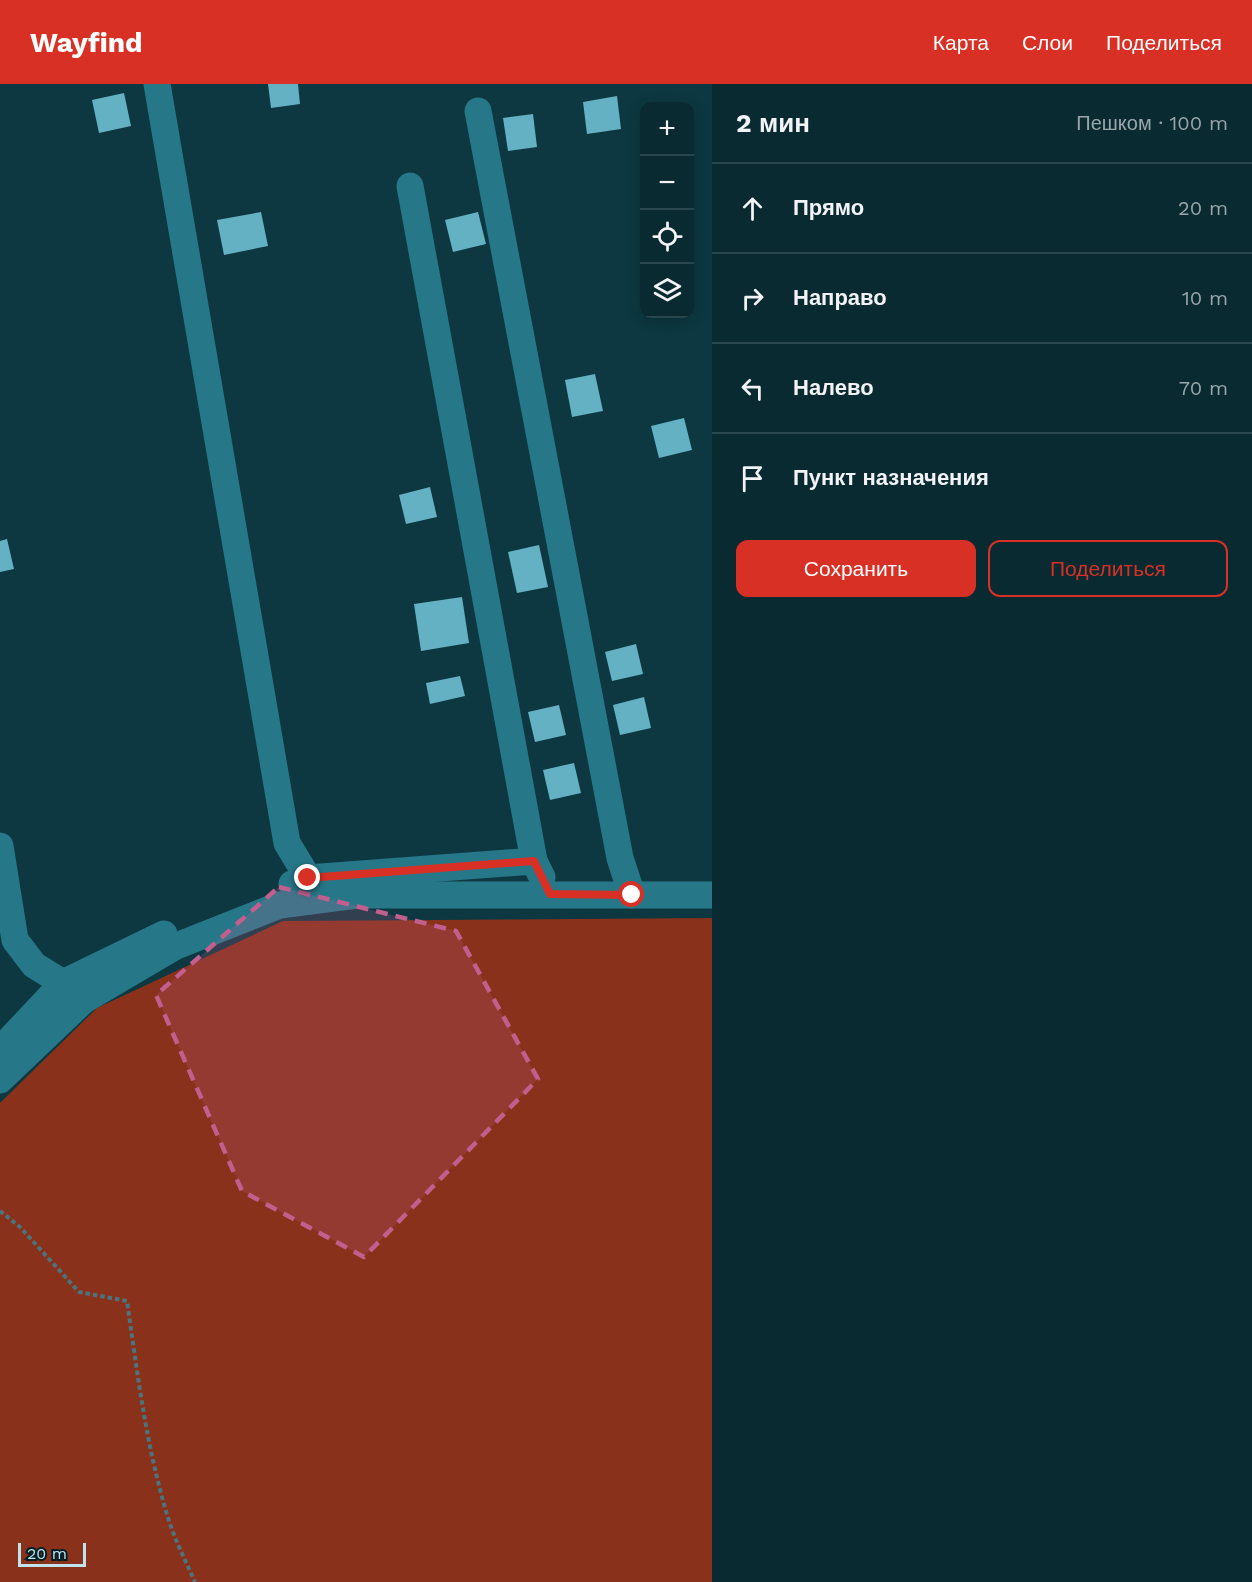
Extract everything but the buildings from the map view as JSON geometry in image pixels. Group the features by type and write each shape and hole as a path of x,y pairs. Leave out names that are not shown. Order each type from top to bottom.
{"street":[{"path":"157,84 287,843 308,878"},
{"path":"478,111 620,858 632,895"},
{"path":"411,186 534,861 550,894"},
{"path":"0,846 15,940 34,965 63,983"},
{"path":"0,1050 63,983 176,929 308,878 534,861"},
{"path":"0,1080 84,1000 174,947 280,905 357,895 712,895"}],"path":[{"path":"0,1210 20,1227 79,1292 127,1301 152,1457 172,1528 195,1582"}],"highlighted area":[{"path":"279,887 456,931 538,1079 364,1257 242,1191 156,995"}],"shaded area":[{"path":"712,918 712,1582 0,1582 0,1103 97,1008 283,921"}],"route":[{"path":"308,878 534,861 550,894 632,895"}]}
